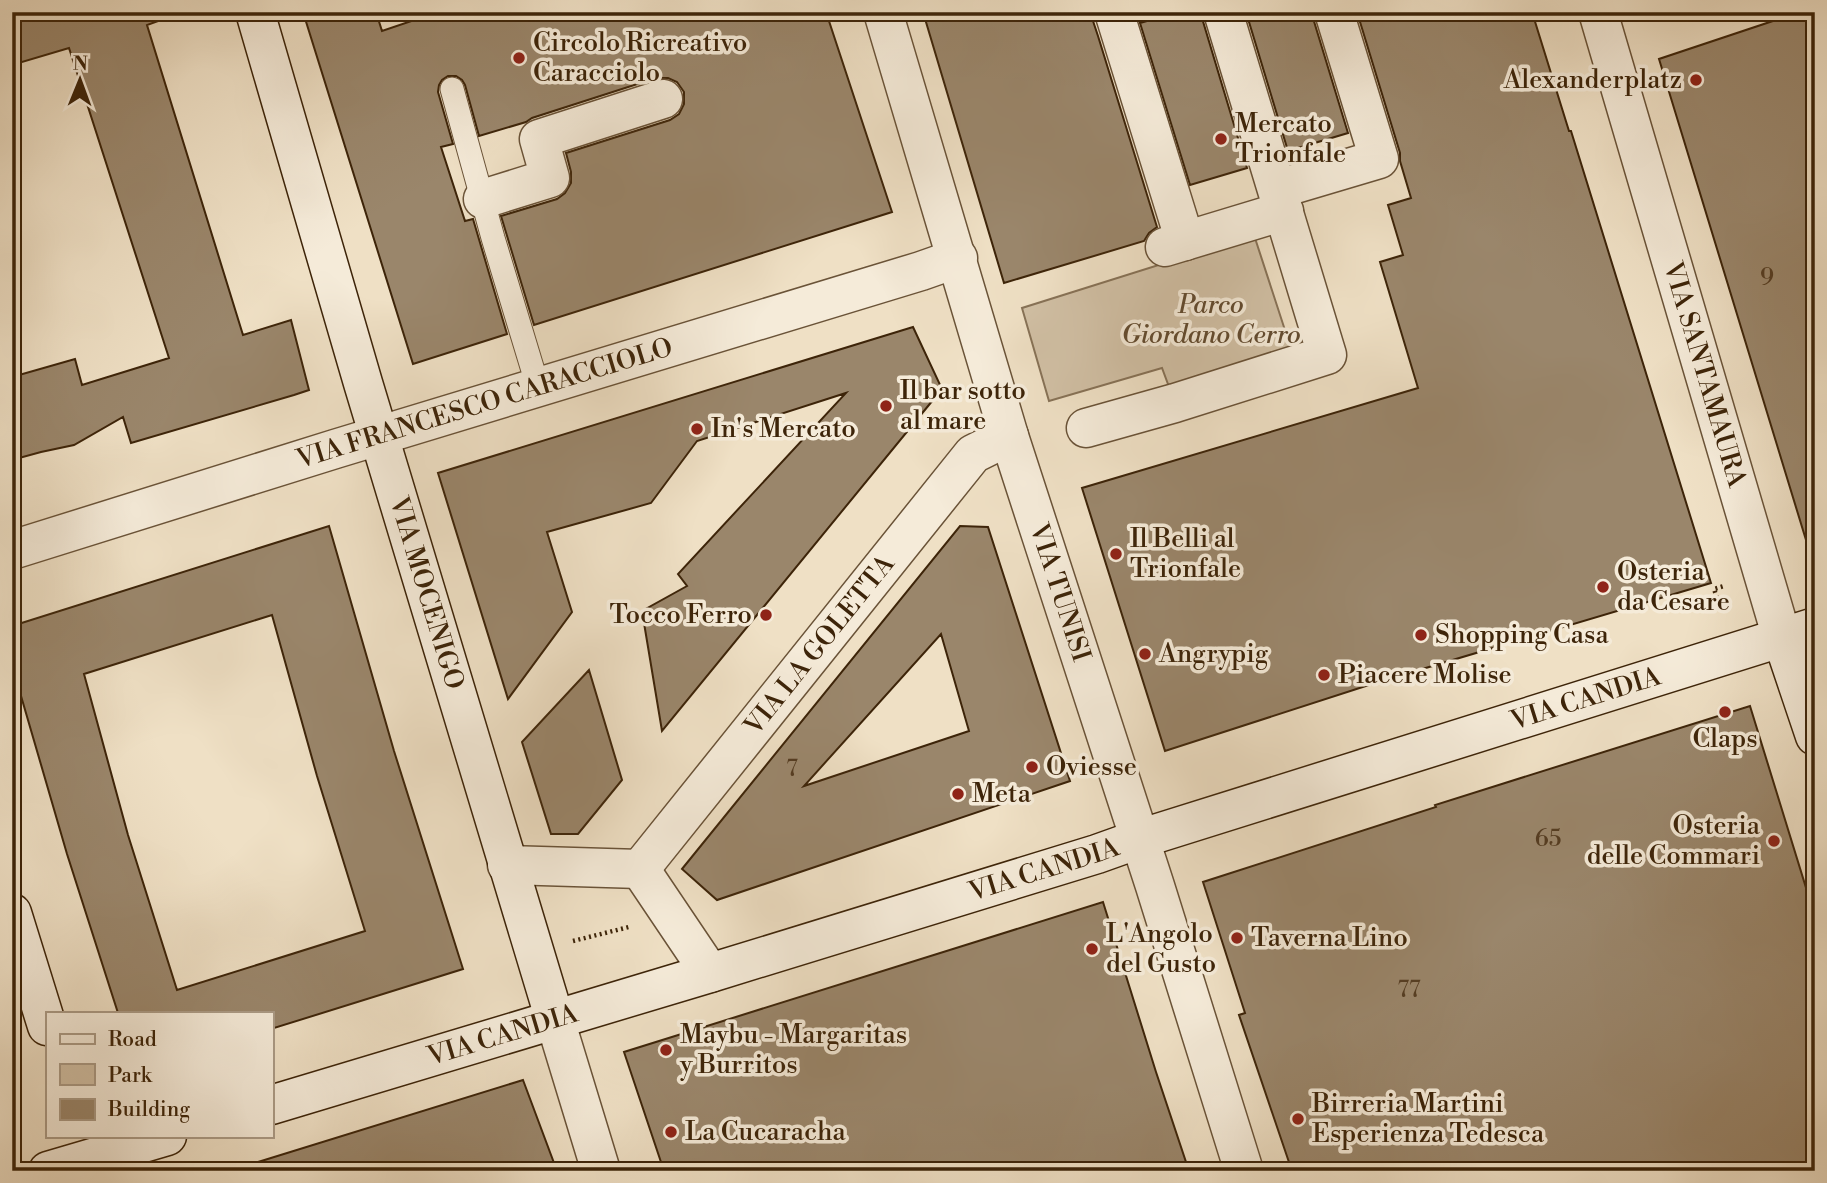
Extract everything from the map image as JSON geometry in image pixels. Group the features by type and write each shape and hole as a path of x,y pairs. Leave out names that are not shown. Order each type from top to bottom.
{"street":[{"name":"VIA MOCENIGO","path":"255,12 601,1171"},
{"name":"VIA TUNISI","path":"883,12 1009,436 1156,886 1244,1171"},
{"path":"1114,12 1175,244 1379,159 1334,12"},
{"path":"1086,428 1327,355 1223,12"},
{"name":"VIA SANTAMAURA","path":"1600,13 1799,633 1815,736"},
{"path":"483,199 550,178 539,139 663,99"},
{"name":"VIA FRANCESCO CARACCIOLO","path":"12,550 958,258"},
{"name":"VIA LA GOLETTA","path":"640,869 973,454 1009,436"},
{"name":"VIA CANDIA","path":"273,1104 1084,858 1799,633"},
{"path":"508,865 640,869 710,973"},
{"path":"12,912 46,1023"},
{"path":"48,1171 84,1148 153,1138"}],"lane":[{"path":"452,89 538,387"}],"path":[{"path":"567,943 634,925"}],"green space":[{"name":"Parco Giordano Cerro","path":"1254,235 1296,364 1175,403 1162,368 1049,401 1022,308"}],"building":[{"path":"12,12 157,12 158,21 147,25 243,335 291,320 309,390 131,443 123,417 74,445 12,460 12,377 75,359 82,385 169,358 69,48 12,65"},
{"path":"303,12 376,12 382,31 438,12 826,12 892,212 534,325 501,216 557,199 571,183 566,153 670,120 679,114 684,104 684,92 677,82 668,78 656,78 479,136 465,85 456,76 448,76 442,80 438,92 453,144 441,147 465,221 473,219 507,334 413,364"},
{"path":"923,12 1090,12 1157,227 1144,241 1004,283"},
{"path":"1178,12 1202,12 1247,168 1190,185 1140,23"},
{"path":"1246,12 1313,12 1348,133 1288,151"},
{"path":"1357,12 1532,12 1711,583 1372,684 1165,751 1082,488 1418,388 1380,262 1403,255 1388,205 1411,198"},
{"path":"1800,12 1815,12 1815,539 1806,540 1659,59"},
{"path":"913,327 942,389 662,731 642,611 687,586 678,574 846,393 697,441 651,503 547,532 572,612 508,699 438,473"},
{"path":"329,526 394,751 463,969 273,1028 273,1012 118,1012 67,854 12,665 12,626","holes":["272,615 317,776 365,931 177,990 128,835 84,674"]},
{"path":"960,526 988,527 1070,781 717,900 682,869","holes":["941,634 969,731 804,786"]},
{"path":"589,670 622,780 578,834 551,834 522,742"},
{"path":"1750,706 1815,917 1815,1171 1292,1171 1239,1015 1245,1013 1203,882 1436,807 1435,805"},
{"path":"1103,902 1189,1171 664,1171 624,1052"},
{"path":"523,1080 557,1171 259,1171 258,1162"}],"place":[{"name":"Circolo Ricreativo Caracciolo","path":"519,58"},
{"name":"Alexanderplatz","path":"1696,80"},
{"name":"Mercato Trionfale","path":"1221,139"},
{"name":"Il bar sotto al mare","path":"886,406"},
{"name":"In's Mercato","path":"697,429"},
{"name":"Il Belli al Trionfale","path":"1116,554"},
{"name":"Osteria da Cesare","path":"1603,587"},
{"name":"Tocco Ferro","path":"766,615"},
{"name":"Shopping Casa","path":"1421,635"},
{"name":"Angrypig","path":"1145,654"},
{"name":"Piacere Molise","path":"1324,675"},
{"name":"Claps","path":"1725,712"},
{"name":"Oviesse","path":"1032,767"},
{"name":"Meta","path":"958,794"},
{"name":"Osteria delle Commari","path":"1774,841"},
{"name":"Taverna Lino","path":"1237,938"},
{"name":"L'Angolo del Gusto","path":"1092,949"},
{"name":"Maybu - Margaritas y Burritos","path":"666,1050"},
{"name":"Birreria Martini Esperienza Tedesca","path":"1298,1119"},
{"name":"La Cucaracha","path":"671,1132"}]}
